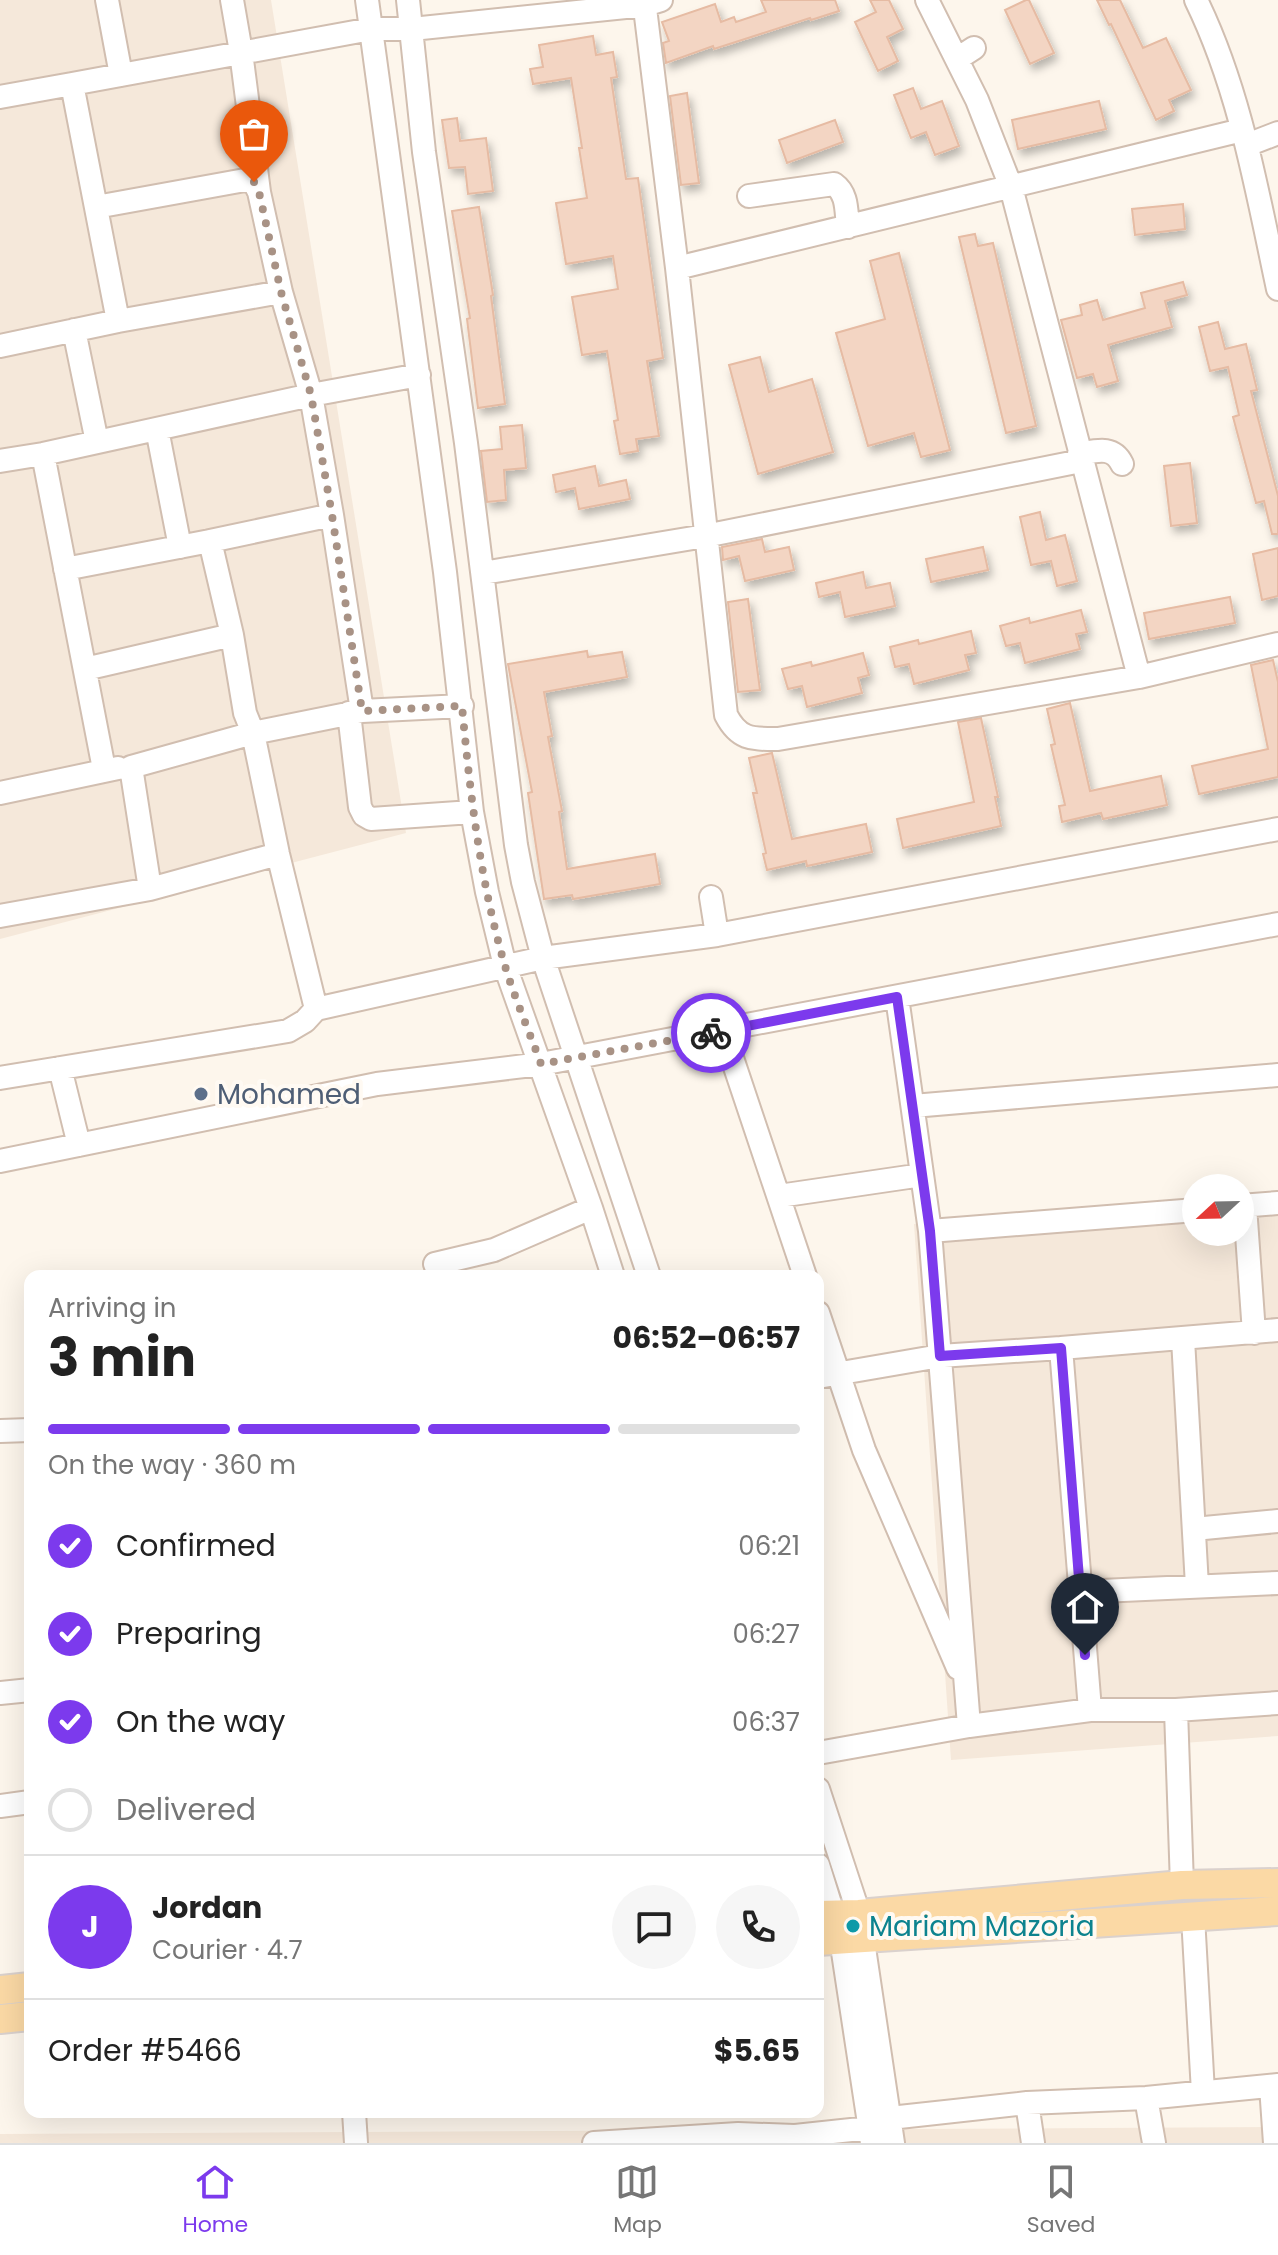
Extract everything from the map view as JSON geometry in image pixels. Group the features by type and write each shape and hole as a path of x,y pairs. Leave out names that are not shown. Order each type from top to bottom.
{"main road":[{"path":"839,1927 1182,1885 1278,1883"},
{"path":"839,1927 1193,1917 1278,1911"},
{"path":"0,1990 24,1988"},
{"path":"0,2019 24,2017"}],"street":[{"path":"107,0 121,75"},
{"path":"232,0 259,192 281,292 311,395 332,515 355,712 360,807 364,815 371,819 472,812"},
{"path":"367,0 462,706 472,812 487,892 505,966 611,1270"},
{"path":"408,0 424,152 483,573 516,845 543,958 647,1270"},
{"path":"927,0 965,54 977,100 1011,187 1139,677"},
{"path":"1196,0 1219,51 1245,137 1278,289"},
{"path":"0,97 371,29 412,29 650,2 705,536 726,715 734,731 753,739 778,739 1139,677 1278,644"},
{"path":"72,84 118,321"},
{"path":"677,268 1011,187 1245,137 1278,133"},
{"path":"96,207 245,180 254,182 259,192"},
{"path":"749,196 834,184 845,197 848,227"},
{"path":"0,346 281,292"},
{"path":"74,330 97,442"},
{"path":"0,461 419,375"},
{"path":"157,429 180,547"},
{"path":"483,573 903,504 1109,450 1116,454 1122,464"},
{"path":"43,454 104,769"},
{"path":"65,569 332,515"},
{"path":"210,541 232,635 245,713 253,733 278,854 316,1009"},
{"path":"85,669 232,635"},
{"path":"0,793 104,769 131,767 253,733 355,712 462,706"},
{"path":"131,767 150,889"},
{"path":"0,1078 288,1031 305,1021 316,1009 543,958 717,935 1278,829"},
{"path":"0,916 150,889 278,854"},
{"path":"711,897 717,935"},
{"path":"0,1161 377,1084 541,1064 1278,924"},
{"path":"897,997 930,1231 969,1726"},
{"path":"723,1031 803,1270"},
{"path":"60,1068 79,1145"},
{"path":"913,1106 1278,1075"},
{"path":"779,1196 922,1175"},
{"path":"1254,1205 1278,1203"},
{"path":"435,1264 494,1250 591,1208"},
{"path":"930,1231 1182,1211"},
{"path":"1246,1246 1254,1333"},
{"path":"828,1376 940,1356 1278,1330"},
{"path":"1183,1339 1197,1586"},
{"path":"1061,1348 1090,1710"},
{"path":"824,1351 828,1376 864,1450 965,1684"},
{"path":"0,1431 24,1430"},
{"path":"1194,1529 1278,1521"},
{"path":"1079,1592 1278,1583"},
{"path":"0,1693 24,1691"},
{"path":"824,1752 969,1726 1090,1710 1176,1710 1278,1703"},
{"path":"1176,1710 1182,1885"},
{"path":"0,1806 24,1803"},
{"path":"594,2143 871,2136 824,1828"},
{"path":"824,1883 839,1927 890,2118 893,2143"},
{"path":"1193,1917 1203,2092"},
{"path":"890,2118 1027,2103 1146,2098 1274,2085 1275,2143"},
{"path":"1146,2098 1154,2143"},
{"path":"1027,2103 1033,2143"},
{"path":"354,2118 356,2143"}],"shaded area":[{"path":"0,0 271,0 406,833 0,939"},
{"path":"1278,1195 1278,1736 951,1760 914,1224 1182,1203 1182,1246 1254,1246 1254,1197"},
{"path":"1278,2127 1278,2143 0,2143 0,2134"}],"building":[{"path":"761,0 835,0 839,11 714,49 713,46 666,63 663,43 669,41 662,22 715,4 721,22 734,17 736,22 766,12"},
{"path":"870,0 889,0 903,29 887,37 898,61 878,71 855,22 876,12"},
{"path":"1029,0 1054,53 1030,64 1005,10"},
{"path":"1097,0 1120,0 1143,48 1166,38 1191,90 1169,100 1174,111 1156,120"},
{"path":"593,36 596,55 613,52 617,77 611,78 626,179 638,178 663,358 647,361 659,436 636,439 638,451 620,454 607,351 582,355 572,297 618,289 613,256 566,264 556,203 587,198 571,78 533,84 530,69 543,67 539,45"},
{"path":"913,88 921,109 942,101 959,146 935,155 926,132 911,138 894,95"},
{"path":"687,93 699,183 681,185 670,96"},
{"path":"1099,101 1106,129 1018,149 1012,120"},
{"path":"457,118 460,141 486,138 493,191 468,194 465,167 449,168 442,120"},
{"path":"835,120 843,142 787,163 779,140"},
{"path":"1183,204 1185,229 1135,235 1132,209"},
{"path":"479,207 505,404 478,408 467,319 470,318 452,211"},
{"path":"975,234 978,246 993,243 1036,426 1006,433 959,237"},
{"path":"899,253 950,450 921,457 914,433 868,446 836,333 885,319 870,261"},
{"path":"1183,282 1187,295 1165,301 1172,327 1108,345 1118,381 1097,387 1093,374 1077,378 1061,320 1082,315 1080,305 1097,300 1103,320 1145,308 1141,293"},
{"path":"1218,322 1225,349 1246,344 1257,390 1251,391 1278,496 1278,534 1272,534 1264,501 1256,503 1233,417 1239,415 1228,367 1210,371 1199,327"},
{"path":"760,357 769,392 812,379 833,452 758,474 729,365"},
{"path":"522,425 526,468 504,470 506,500 487,502 481,451 502,449 500,427"},
{"path":"1190,463 1197,523 1171,526 1164,466"},
{"path":"595,466 599,486 626,480 630,499 579,509 575,488 556,492 553,475"},
{"path":"1040,512 1046,540 1065,535 1077,581 1057,586 1051,561 1031,565 1020,517"},
{"path":"762,539 765,552 789,547 794,570 745,581 739,556 723,560 722,547"},
{"path":"983,547 988,570 931,582 926,559"},
{"path":"1278,548 1278,596 1262,600 1253,554"},
{"path":"863,572 866,588 890,583 895,606 845,617 840,592 819,597 816,583"},
{"path":"1230,597 1235,623 1149,639 1144,613"},
{"path":"748,599 760,690 738,692 728,602"},
{"path":"1081,610 1087,632 1076,634 1080,649 1025,663 1020,643 1006,646 1000,626 1029,618 1030,623"},
{"path":"971,631 976,653 965,655 969,670 914,684 909,664 895,667 890,647 918,640 919,644"},
{"path":"587,651 588,657 622,652 627,677 544,692 552,736 548,737 562,811 559,812 567,869 655,854 660,884 573,899 572,895 544,899 528,793 532,792 508,664"},
{"path":"863,653 869,675 858,678 862,693 807,707 802,686 788,689 782,669 811,662 812,666"},
{"path":"1273,660 1278,682 1278,777 1199,794 1192,766 1268,749 1251,665"},
{"path":"1070,703 1090,791 1161,776 1167,805 1103,819 1101,813 1062,822 1059,806 1065,805 1051,745 1055,744 1047,709"},
{"path":"981,718 1001,826 903,848 897,819 974,802 958,722"},
{"path":"772,753 792,839 866,824 872,852 807,866 806,861 767,870 749,758"}],"way so far":[{"path":"254,182 311,395 362,711 462,706 472,812 487,892 505,966 541,1064 711,1033"}],"place":[{"name":"Mohamed","path":"201,1094"},
{"name":"Mariam Mazoria","path":"853,1926"}],"route":[{"path":"711,1033 897,997 930,1231 940,1356 1061,1348 1085,1655"}]}
